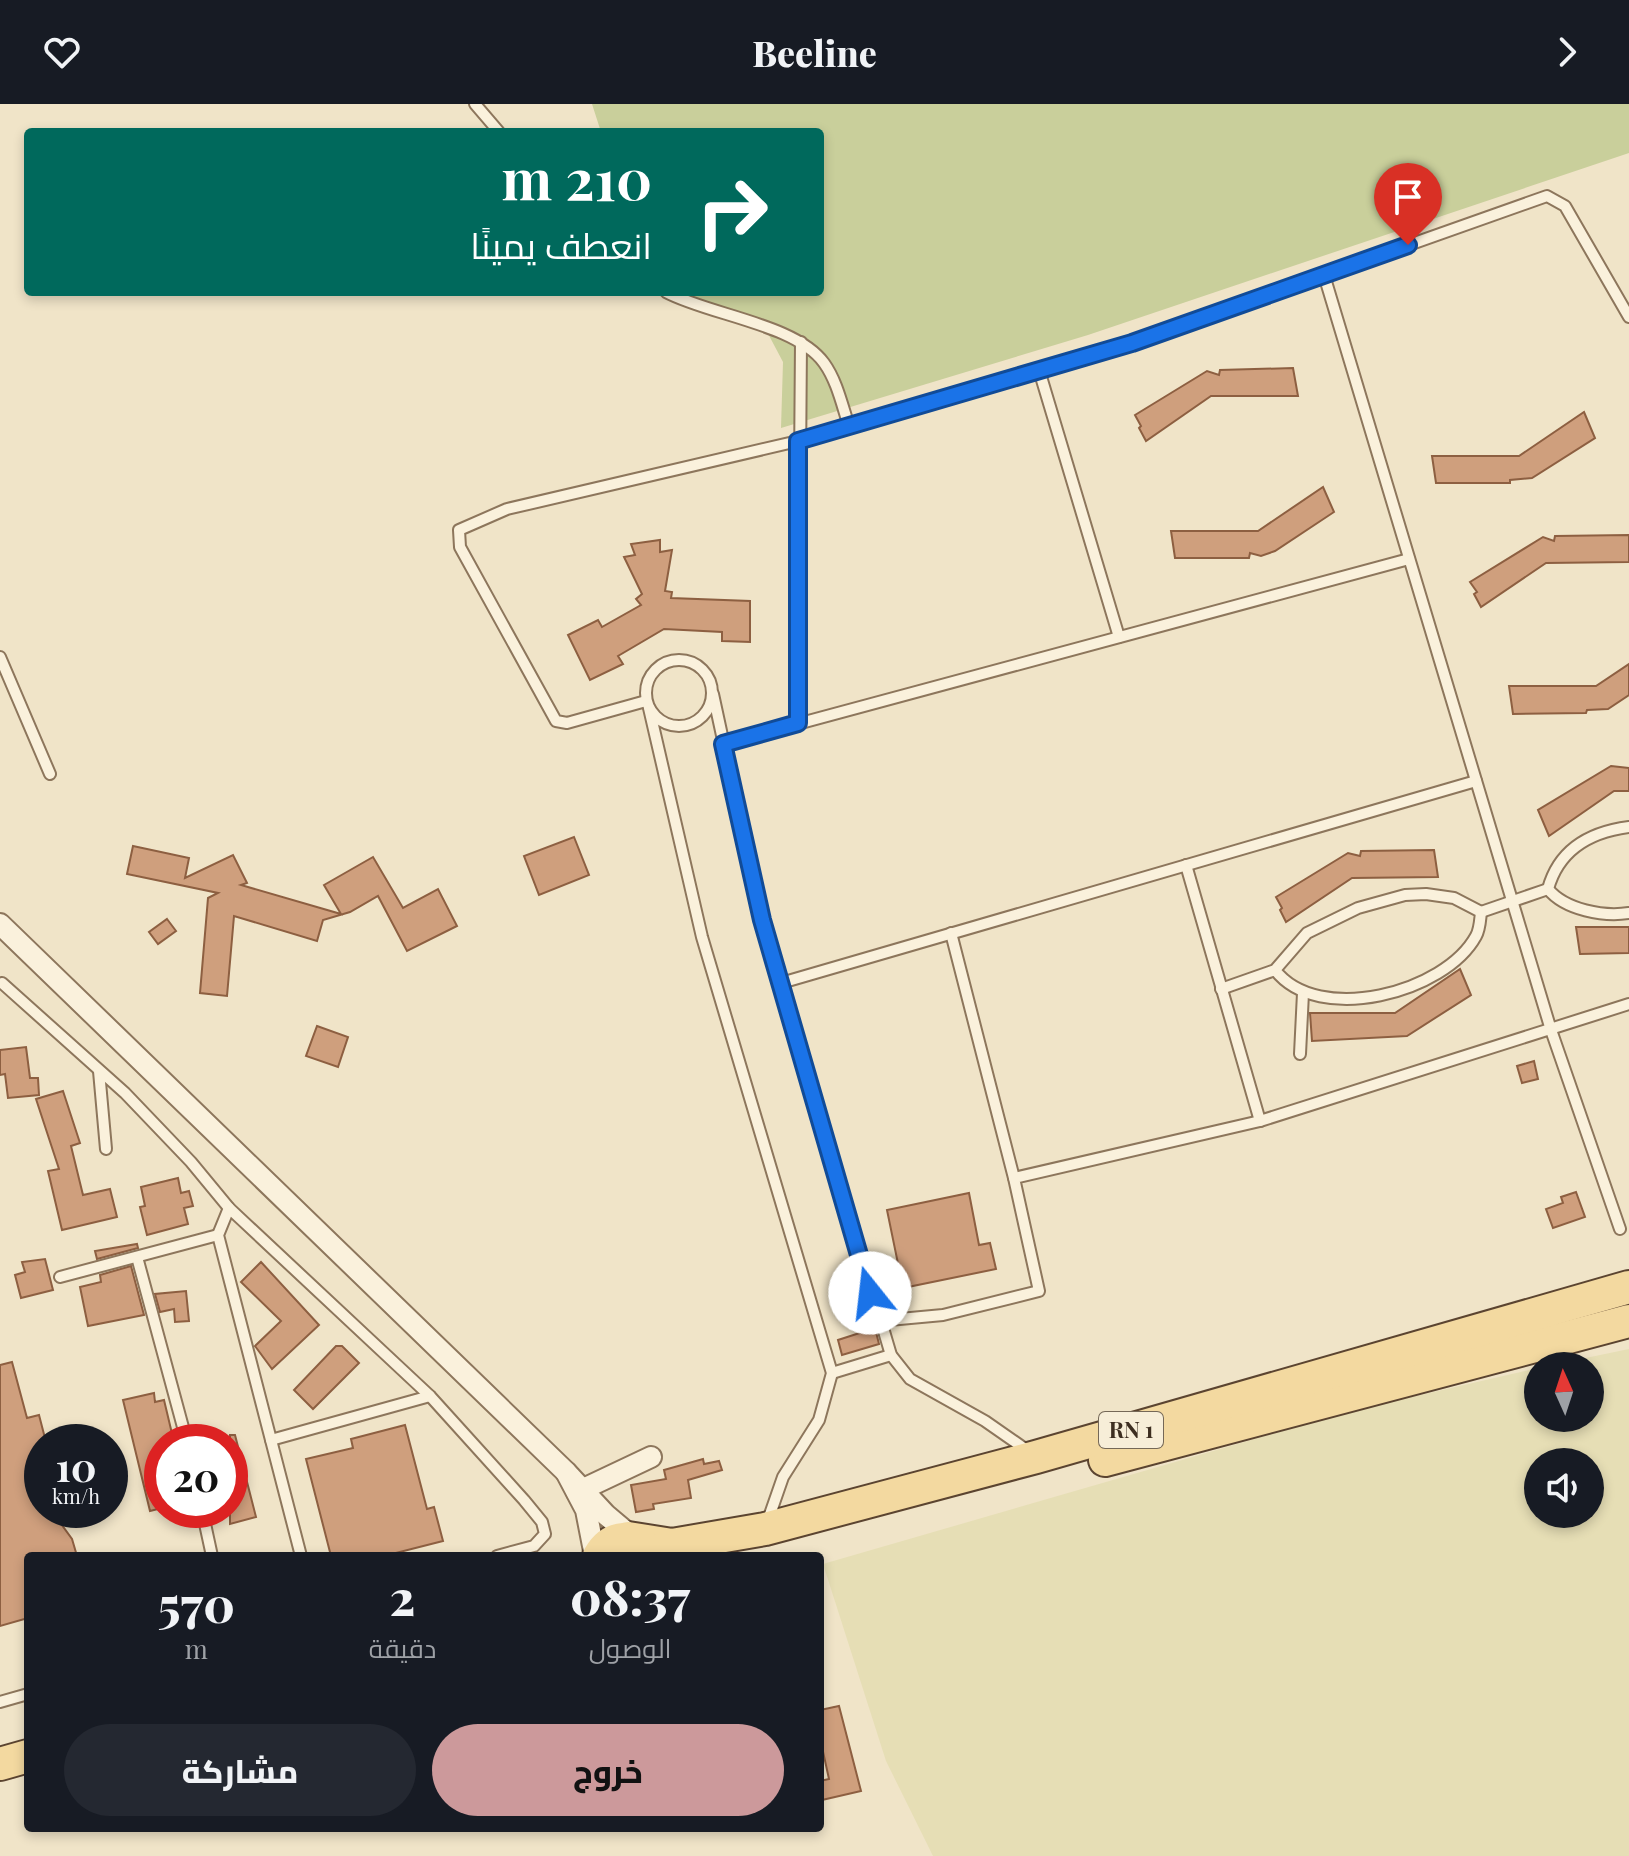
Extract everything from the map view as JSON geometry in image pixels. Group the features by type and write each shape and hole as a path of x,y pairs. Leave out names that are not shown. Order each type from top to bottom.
{"main road":[{"name":"RN 1","path":"615,1550 672,1545 765,1529 1036,1457 1629,1287"},
{"name":"RN 1","path":"753,1552 1629,1321"},
{"path":"0,1742 24,1735"},
{"path":"0,1764 24,1757"}],"street":[{"path":"0,924 566,1472 615,1550"},
{"path":"580,1491 651,1457"},
{"path":"580,1491 590,1522 615,1550"}],"lane":[{"path":"475,104 496,128"},
{"path":"648,705 567,723 556,721 460,547 459,530 507,509 798,441 1132,343 1547,196 1565,206 1629,317"},
{"path":"1324,275 1551,1030 1620,1229"},
{"path":"677,296 801,342 823,361 834,381 849,426"},
{"path":"798,723 801,342"},
{"path":"1039,370 1119,637"},
{"path":"723,744 1409,559"},
{"path":"0,657 50,774"},
{"path":"765,1529 783,1477 819,1420 832,1373 702,937 648,705 647,682 653,673 660,666 680,660 700,667 711,684 762,920 878,1321 891,1355 910,1379 985,1421 1036,1457"},
{"path":"648,705 665,724 686,726 705,715 713,694"},
{"path":"781,983 1476,781"},
{"path":"1548,889 1552,873 1574,846 1588,836 1629,827"},
{"path":"1186,865 1260,1121"},
{"path":"1221,989 1275,970 1307,933 1329,919 1370,904 1405,895 1426,894 1454,898 1481,912 1548,889"},
{"path":"1548,889 1554,897 1576,908 1629,913"},
{"path":"1275,970 1285,983 1303,993 1353,999 1384,996 1412,985 1467,950 1478,934 1481,912"},
{"path":"878,1321 943,1315 1039,1291 1014,1178 951,933"},
{"path":"2,983 99,1071 191,1162 229,1208 430,1396 524,1500 545,1529 534,1546 512,1552"},
{"path":"1300,1054 1303,993"},
{"path":"1014,1178 1260,1121 1629,1004"},
{"path":"99,1071 106,1149"},
{"path":"229,1208 218,1235 300,1552"},
{"path":"60,1277 218,1235"},
{"path":"137,1257 182,1424"},
{"path":"832,1373 891,1355"},
{"path":"271,1440 430,1396"},
{"path":"206,1528 211,1552"},
{"path":"0,1702 24,1695"}],"shaded area":[{"path":"1629,1349 1629,1856 933,1856 886,1761 824,1564 1351,1411 1524,1371 1524,1432 1604,1432 1604,1354"}],"green space":[{"path":"592,104 1629,104 1629,153 1088,335 781,428 783,362 764,326 687,296 824,296 824,128 600,128"}],"building":[{"path":"1293,368 1298,396 1211,396 1146,441 1139,428 1141,426 1135,415 1207,371 1219,375 1220,370"},
{"path":"1584,412 1595,438 1532,478 1510,480 1510,483 1436,483 1432,456 1519,456"},
{"path":"1323,487 1334,512 1275,551 1261,556 1250,553 1249,558 1175,558 1171,531 1258,531"},
{"path":"1629,535 1629,562 1546,563 1481,607 1474,594 1477,592 1470,582 1543,537 1554,541 1555,536"},
{"path":"660,540 660,552 672,550 665,591 672,592 671,598 750,601 750,642 722,641 722,632 664,629 618,656 623,664 590,680 568,635 598,620 602,627 641,605 636,599 642,594 624,557 635,555 631,544"},
{"path":"1629,664 1629,695 1608,709 1587,710 1586,713 1513,714 1509,686 1596,686"},
{"path":"1611,766 1629,768 1629,791 1614,791 1549,836 1538,810"},
{"path":"574,837 589,875 539,895 524,856"},
{"path":"133,846 189,858 185,878 233,855 247,883 241,885 341,914 324,885 373,857 403,908 438,889 457,926 407,951 378,896 350,912 323,920 317,941 234,916 227,996 200,993 208,898 218,893 127,874"},
{"path":"1434,850 1438,877 1352,878 1286,922 1280,910 1282,908 1276,897 1348,853 1360,856 1361,851"},
{"path":"167,919 176,931 158,944 149,932"},
{"path":"1576,927 1629,927 1629,953 1580,954"},
{"path":"1460,969 1471,995 1407,1036 1312,1041 1310,1013 1395,1013"},
{"path":"317,1026 348,1037 338,1067 306,1056"},
{"path":"26,1047 30,1078 38,1078 39,1095 8,1098 5,1074 0,1075 0,1050"},
{"path":"1534,1061 1538,1079 1522,1083 1517,1066"},
{"path":"63,1091 80,1143 71,1146 83,1195 110,1189 117,1217 62,1230 48,1171 59,1169 36,1099"},
{"path":"178,1178 181,1193 189,1191 193,1206 184,1208 188,1224 147,1235 140,1207 145,1206 141,1187"},
{"path":"1576,1192 1585,1217 1553,1228 1546,1209 1563,1203 1561,1197"},
{"path":"969,1193 979,1245 990,1243 996,1269 903,1288 887,1210"},
{"path":"137,1244 138,1248 97,1259 95,1251"},
{"path":"45,1259 53,1290 21,1298 15,1275 25,1272 22,1262"},
{"path":"261,1262 319,1325 272,1369 255,1346 281,1321 241,1282"},
{"path":"131,1266 144,1315 88,1326 80,1287 101,1282 100,1275"},
{"path":"186,1291 189,1321 175,1322 174,1309 160,1312 155,1294"},
{"path":"875,1328 879,1344 842,1355 838,1340"},
{"path":"336,1346 342,1346 359,1363 313,1409 294,1390"},
{"path":"12,1362 27,1418 39,1415 41,1424 24,1424 24,1528 64,1528 76,1552 24,1552 24,1619 0,1626 0,1365"},
{"path":"154,1393 155,1402 164,1400 170,1424 144,1424 144,1486 123,1400"},
{"path":"405,1425 427,1509 434,1507 443,1541 400,1552 330,1552 306,1459 353,1448 351,1439"},
{"path":"703,1459 704,1464 719,1461 722,1470 688,1480 691,1498 653,1504 654,1509 636,1512 631,1485 666,1479 664,1470"},
{"path":"248,1486 256,1517 248,1519"},
{"path":"839,1706 861,1791 824,1800 824,1780 829,1779 824,1756 824,1709"}],"route":[{"path":"870,1293 762,920 723,744 798,723 798,441 1132,343 1408,245"}]}
